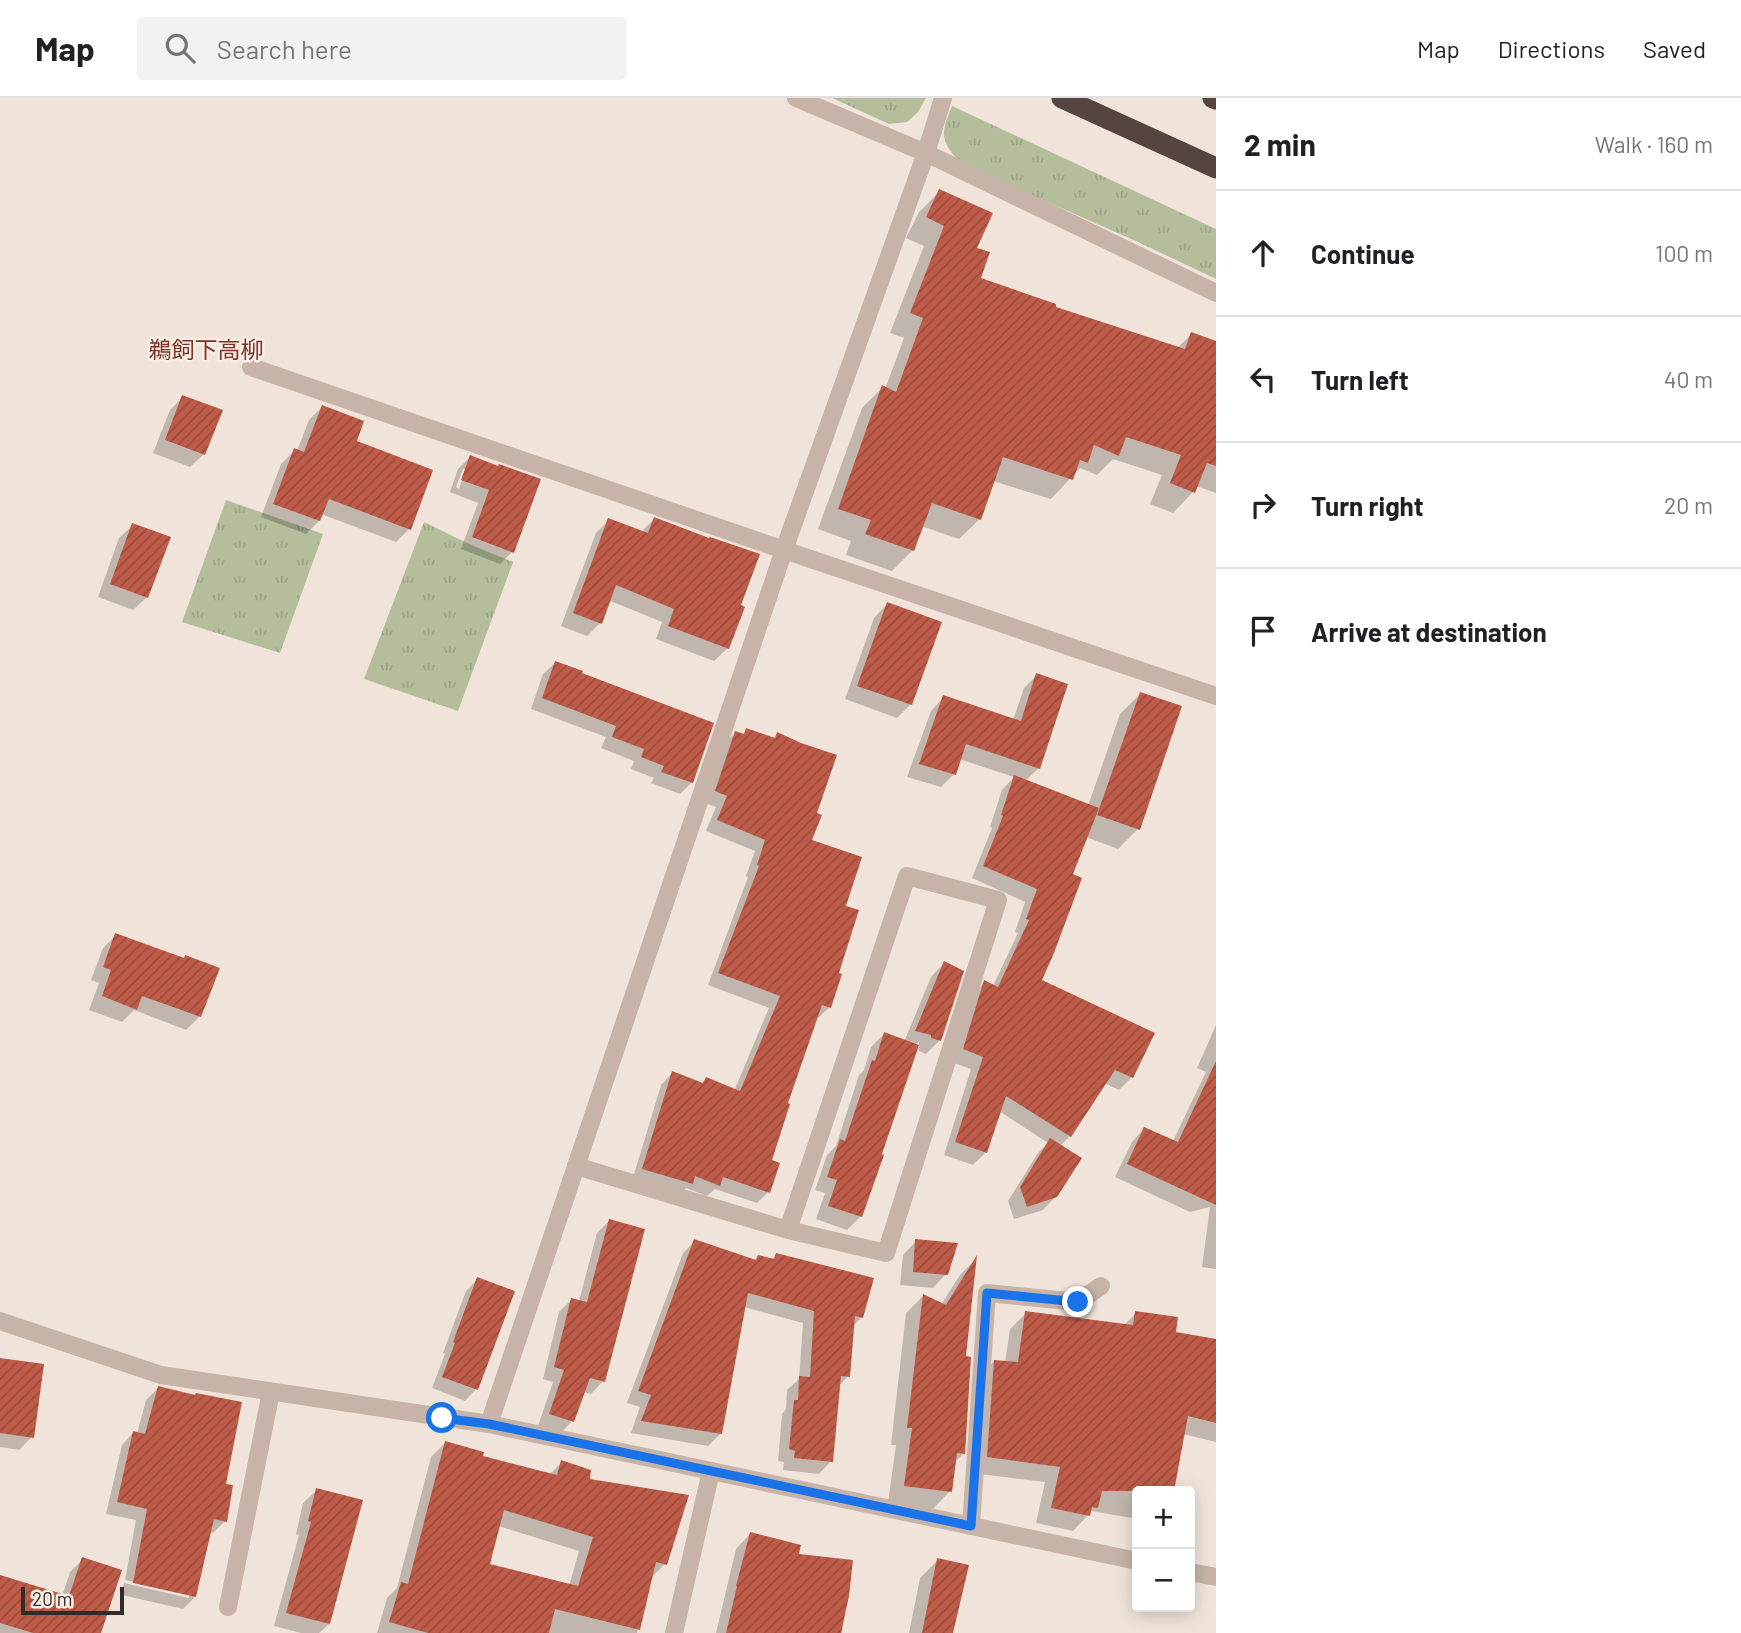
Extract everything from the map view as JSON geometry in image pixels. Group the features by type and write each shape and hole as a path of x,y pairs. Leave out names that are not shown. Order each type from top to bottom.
{"highway":[{"path":"1062,98 1216,168"}],"street":[{"path":"796,98 926,153 1216,293"},
{"path":"489,1424 784,551 926,153 943,98"},
{"path":"251,367 784,551 1216,696"},
{"path":"576,1166 788,1230 886,1253 998,900 907,876 788,1230"},
{"path":"971,1526 987,1293 1078,1302 1101,1286"},
{"path":"0,1321 161,1375 489,1424 1132,1560"},
{"path":"228,1607 271,1392"},
{"path":"674,1633 712,1471"},
{"path":"1195,1573 1216,1577"}],"green space":[{"path":"832,98 926,98 918,112 907,122 889,124"},
{"path":"952,106 1216,229 1216,279 962,164 949,150 944,137 945,124"},
{"path":"226,500 323,534 280,653 182,622"},
{"path":"424,522 513,562 458,711 364,679"}],"building":[{"path":"939,189 993,213 977,248 990,252 981,278 1056,304 1056,307 1185,349 1191,332 1216,341 1216,466 1207,463 1195,493 1170,483 1181,455 1126,437 1119,456 1094,445 1088,463 1080,460 1073,480 1003,457 981,520 932,503 914,551 865,534 871,520 838,509 882,385 896,392 923,318 910,313 944,226 926,217"},
{"path":"182,395 223,410 205,455 165,440"},
{"path":"322,405 364,421 357,441 433,470 411,530 329,499 320,521 273,504 294,448 304,452"},
{"path":"470,455 541,479 514,553 472,537 489,490 461,480"},
{"path":"654,517 760,554 741,605 745,607 729,649 668,626 674,609 616,585 602,624 573,613 608,518 648,533"},
{"path":"132,523 171,537 148,598 110,584"},
{"path":"887,602 942,622 912,705 857,686"},
{"path":"555,661 714,723 693,783 661,772 664,766 641,757 644,749 612,737 616,726 542,698"},
{"path":"1036,673 1068,684 1040,769 966,744 956,775 919,764 943,695 1021,721"},
{"path":"1140,692 1182,706 1140,830 1097,815"},
{"path":"746,728 775,738 777,732 837,755 817,813 822,815 812,840 862,857 846,906 859,910 839,973 842,974 831,1008 822,1005 788,1103 790,1104 772,1160 780,1163 770,1193 723,1177 720,1186 695,1176 693,1184 642,1169 672,1071 703,1083 706,1077 740,1091 780,996 718,973 759,866 757,865 765,840 717,820 727,796 715,791 735,731 744,734"},
{"path":"1014,775 1099,808 1073,874 1082,878 1042,980 1155,1033 1133,1078 1115,1070 1071,1137 1006,1096 987,1153 955,1142 983,1057 963,1049 984,980 998,987 1029,920 1026,919 1037,889 983,866 1003,816 1001,815"},
{"path":"115,933 220,968 201,1017 142,996 137,1010 102,996 111,970 103,967"},
{"path":"944,961 964,971 941,1041 915,1031"},
{"path":"884,1032 919,1045 862,1217 828,1206 837,1180 827,1177 840,1139 845,1141"},
{"path":"1216,1061 1216,1205 1127,1164 1144,1127 1178,1142"},
{"path":"1050,1138 1082,1158 1057,1197 1027,1207 1020,1187"},
{"path":"609,1219 645,1229 605,1382 590,1378 574,1422 549,1414 564,1370 554,1367 571,1298 587,1302"},
{"path":"694,1239 756,1260 758,1255 774,1259 776,1253 874,1278 863,1318 855,1316 850,1377 841,1376 833,1462 794,1458 795,1451 789,1449 794,1400 798,1400 799,1376 810,1377 814,1311 748,1293 722,1434 641,1421 651,1395 638,1391"},
{"path":"915,1239 958,1243 948,1275 913,1272"},
{"path":"977,1255 966,1356 971,1357 965,1454 957,1453 952,1492 904,1486 912,1428 907,1428 923,1294 946,1305"},
{"path":"477,1277 515,1291 478,1390 442,1377"},
{"path":"1025,1311 1133,1325 1135,1311 1178,1317 1176,1332 1216,1339 1216,1423 1188,1416 1175,1486 1132,1486 1132,1491 1102,1491 1098,1508 1092,1507 1090,1516 1051,1508 1060,1467 987,1457 994,1360 1018,1362"},
{"path":"0,1358 44,1364 34,1438 0,1433"},
{"path":"158,1386 242,1402 226,1484 233,1485 227,1522 214,1519 196,1597 133,1583 147,1509 117,1502 133,1431 145,1434"},
{"path":"445,1441 484,1452 483,1456 557,1475 561,1460 591,1470 590,1479 689,1495 667,1565 656,1562 640,1630 555,1609 549,1633 428,1633 389,1622 401,1582 408,1584","holes":["504,1510 593,1537 578,1586 490,1564"]},
{"path":"316,1488 363,1500 330,1624 286,1613 311,1522 308,1521"},
{"path":"750,1532 801,1545 799,1554 853,1560 841,1633 726,1633"},
{"path":"82,1557 122,1570 101,1633 33,1633 0,1623 0,1575 69,1596"},
{"path":"937,1558 969,1565 953,1633 922,1633"}],"district":[{"name":"鵜飼下高柳","path":"206,349"}],"route":[{"path":"442,1418 489,1424 971,1526 987,1293 1078,1302"}]}
